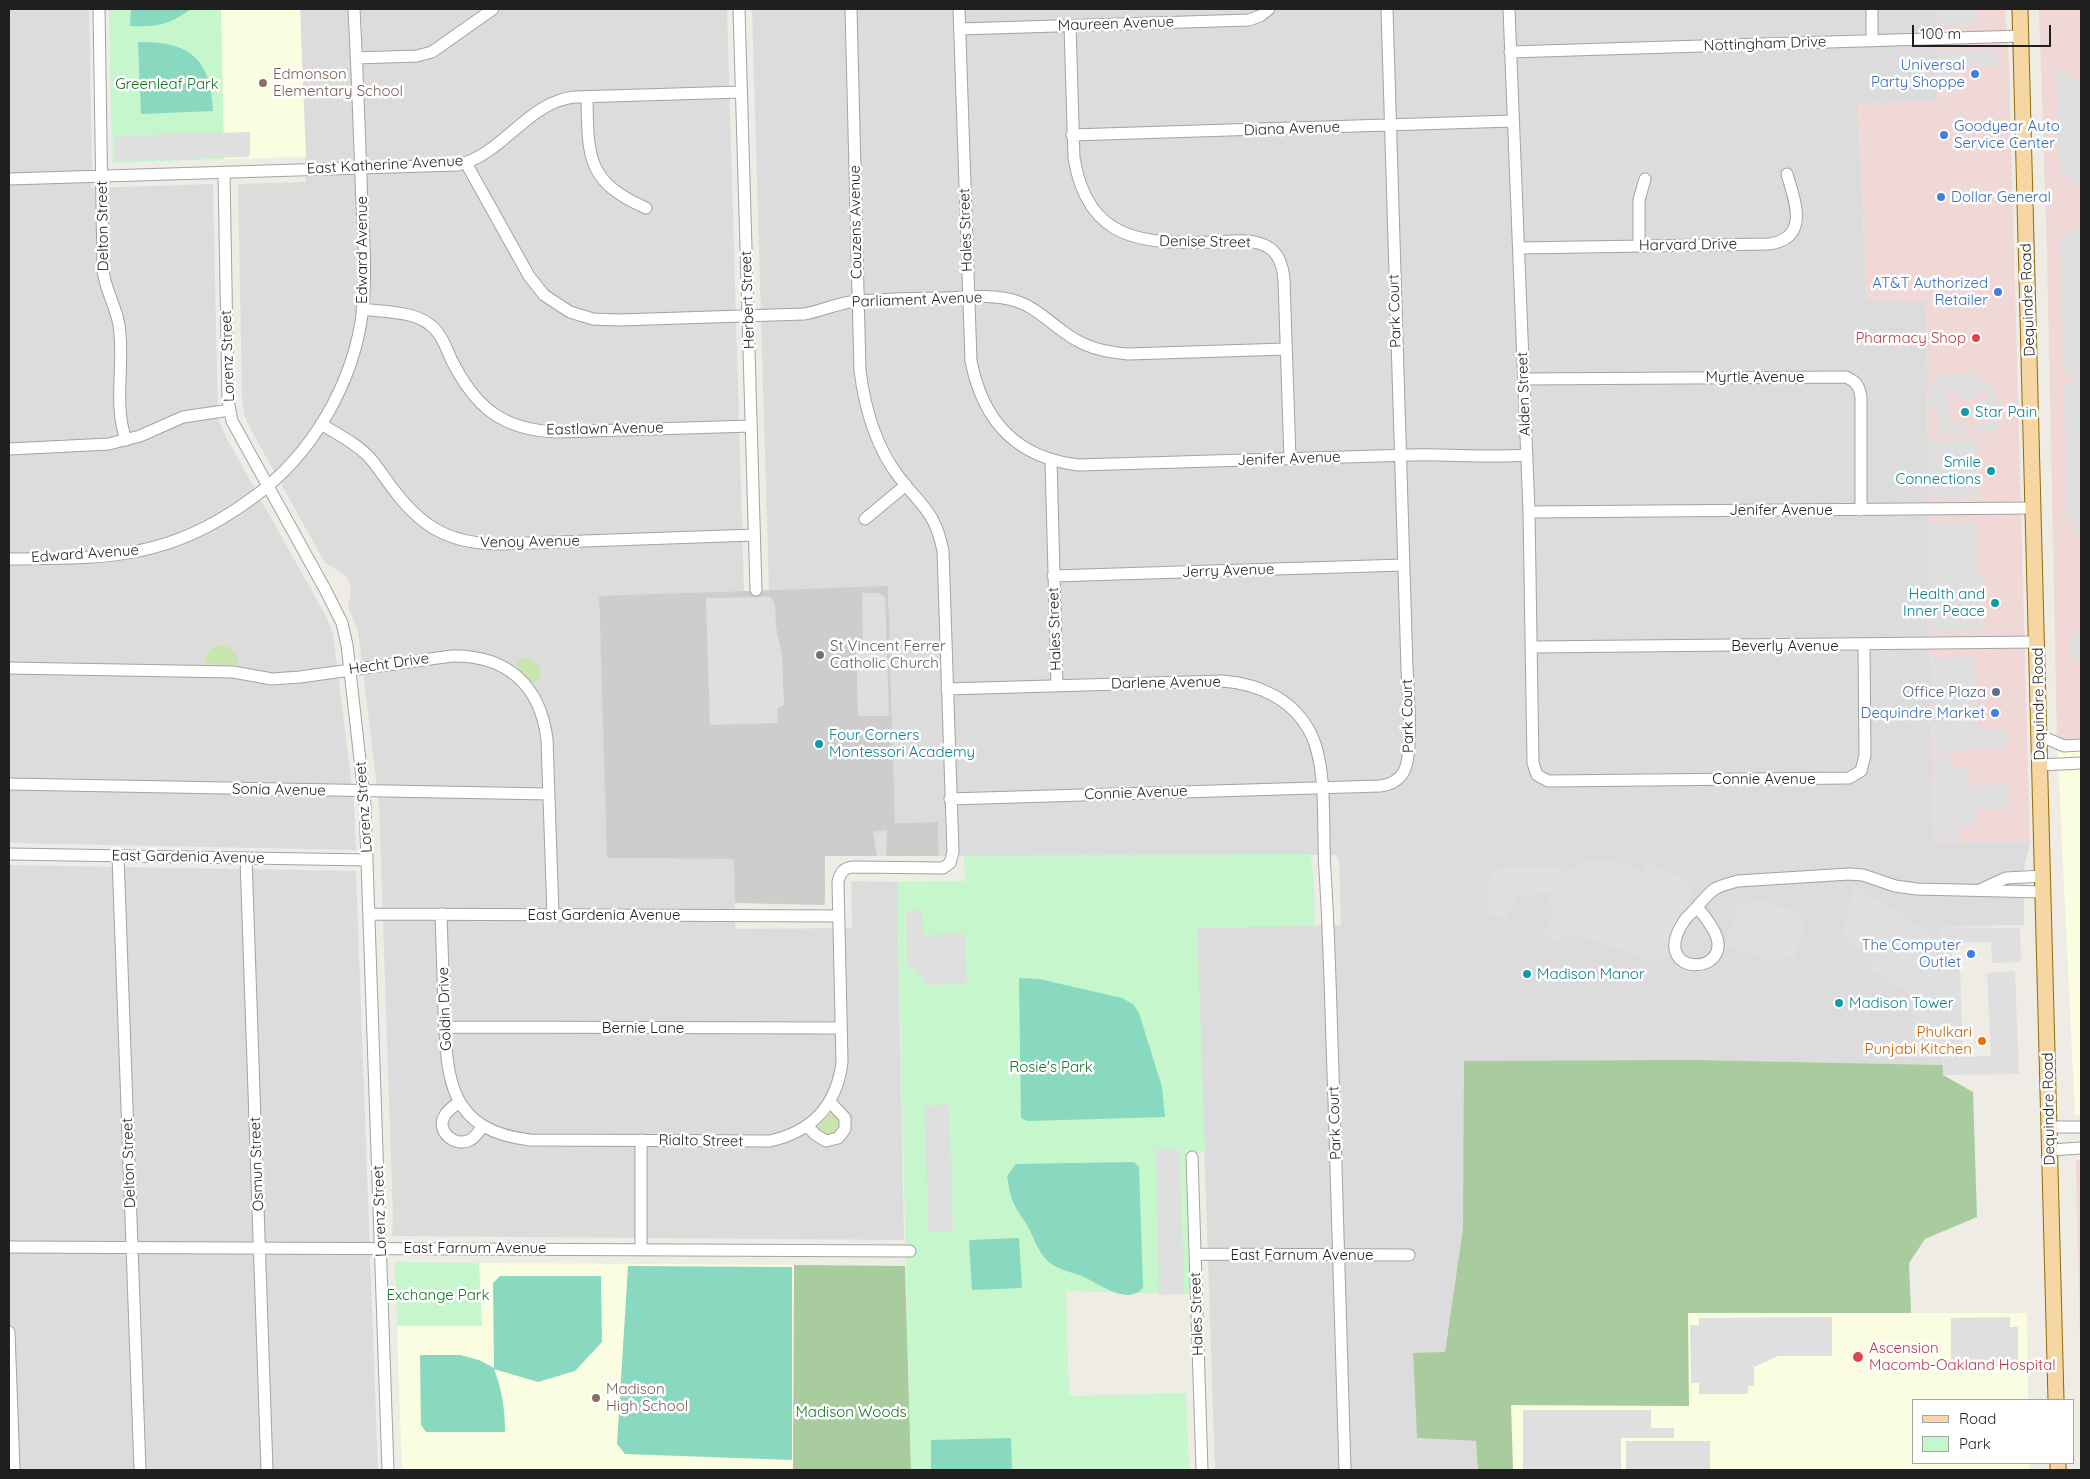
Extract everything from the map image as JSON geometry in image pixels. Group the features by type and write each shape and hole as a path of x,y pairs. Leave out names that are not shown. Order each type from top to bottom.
{"main road":[{"name":"Dequindre Road","path":"2020,9 2044,876 2056,1399"}],"street":[{"name":"Delton Street","path":"99,9 104,276 119,327 120,417 126,440"},
{"name":"Edward Avenue","path":"9,560 91,557 117,554 156,547 182,539 221,520 268,487 300,453 321,424 338,392 355,347 362,309 364,269 354,9"},
{"name":"Herbert Street","path":"739,9 756,590"},
{"name":"Couzens Avenue","path":"843,870 853,867 943,868 950,863 953,852 943,551 940,536 929,511 906,485 881,447 867,410 860,371 851,9"},
{"name":"Hales Street","path":"959,9 971,361 978,390 984,404 1002,429 1012,440 1034,453 1051,460 1057,685"},
{"name":"Maureen Avenue","path":"960,29 1249,20 1260,16 1269,9"},
{"name":"Park Court","path":"1345,1470 1329,941 1322,788 1389,784 1400,777 1407,763 1407,678 1387,9"},
{"name":"Alden Street","path":"1509,9 1529,512 1533,763 1534,770 1540,778"},
{"path":"1872,9 1872,41"},
{"path":"356,58 426,55 445,45 489,10"},
{"name":"Denise Street","path":"1070,25 1072,135 1075,167 1082,190 1099,216 1112,227 1136,238 1150,241 1249,241 1270,248 1276,254 1283,270 1290,459"},
{"name":"Nottingham Drive","path":"1510,52 2021,36"},
{"name":"East Katherine Avenue","path":"9,179 466,163 475,160 549,105 568,98 742,92"},
{"path":"586,97 589,150 597,172 604,182 619,195 646,208"},
{"name":"Diana Avenue","path":"1072,135 1512,122"},
{"name":"Parliament Avenue","path":"466,163 529,276 544,294 561,307 580,316 605,320 804,314 858,300 993,297 1016,301 1035,310 1078,342 1092,348 1110,352 1128,354 1286,349"},
{"name":"Lorenz Street","path":"224,172 230,410 236,429 342,624 350,670 364,791 368,860 388,1470"},
{"name":"Harvard Drive","path":"1519,248 1780,243 1794,231 1796,222 1796,209 1787,174"},
{"path":"1639,246 1639,200 1645,179"},
{"name":"Eastlawn Avenue","path":"362,309 407,316 428,323 439,336 467,388 478,401 504,420 526,428 557,432 751,426"},
{"name":"Myrtle Avenue","path":"1524,379 1846,377 1855,381 1860,387 1861,510"},
{"path":"9,449 89,446 126,440 183,418 230,410"},
{"name":"Venoy Avenue","path":"321,424 358,447 368,456 398,495 420,519 454,539 500,544 754,535"},
{"name":"Jenifer Avenue","path":"1051,460 1097,465 1400,455 1447,454 1478,457 1527,455"},
{"path":"865,519 906,485"},
{"name":"Jenifer Avenue","path":"1529,512 2034,508"},
{"name":"Jerry Avenue","path":"1053,576 1403,565"},
{"name":"Beverly Avenue","path":"1532,647 2037,642"},
{"name":"Connie Avenue","path":"1540,778 1548,781 1828,779 1855,776 1861,771 1865,755 1864,645"},
{"name":"Hecht Drive","path":"9,668 233,672 272,679 465,656 490,661 507,668 532,692 543,715 547,739 552,915"},
{"name":"Darlene Avenue","path":"947,689 1223,681 1250,684 1282,700 1302,719 1308,728 1319,759 1322,788"},
{"path":"2040,735 2064,746 2081,745"},
{"path":"2040,765 2081,763"},
{"name":"Sonia Avenue","path":"9,784 549,794"},
{"name":"Connie Avenue","path":"950,799 1322,788"},
{"name":"East Gardenia Avenue","path":"9,854 368,860"},
{"name":"Delton Street","path":"118,856 140,1470"},
{"name":"Osmun Street","path":"246,858 267,1470"},
{"name":"Rialto Street","path":"641,1249 642,1140 770,1141 786,1137 807,1126 830,1102 836,1090 840,1073 838,882 843,870"},
{"path":"1697,908 1702,912 1717,936 1716,952 1708,962 1701,966 1688,965 1677,955 1676,941 1682,923 1697,908 1706,894 1714,889 1748,879 1849,874 1863,875 1906,888 2044,892"},
{"path":"1978,890 2006,878 2044,876"},
{"name":"East Gardenia Avenue","path":"369,914 839,916"},
{"name":"Goldin Drive","path":"441,914 448,1069 454,1093 472,1118 501,1135 530,1140 642,1140"},
{"name":"Bernie Lane","path":"445,1026 841,1028"},
{"path":"459,1102 445,1115 443,1120 444,1130 449,1138 459,1142 470,1140 483,1126"},
{"path":"807,1126 826,1141 838,1138 842,1134 845,1124 844,1118 830,1102"},
{"path":"2050,1127 2081,1127"},
{"path":"2050,1150 2081,1148"},
{"name":"Hales Street","path":"1192,1157 1202,1470"},
{"name":"East Farnum Avenue","path":"9,1247 910,1251"},
{"name":"East Farnum Avenue","path":"1196,1254 1409,1255"},
{"path":"9,1332 14,1470"}],"shaded area":[{"path":"9,9 89,9 91,188 213,184 218,418 227,439 326,616 333,634 354,803 356,850 9,843"},
{"name":"Edmonson Elementary School","path":"221,9 300,9 306,157 224,159"},
{"path":"300,9 727,9 744,591 599,597 608,858 735,859 735,929 852,928 851,881 897,882 904,1240 392,1236 393,1217 379,804 358,631 348,606 351,591 350,584 344,574 325,563 251,430 244,415 242,396 238,184 306,182"},
{"path":"752,9 1936,9 1938,101 1858,104 1867,301 1926,301 1933,843 2030,842 2024,869 2024,925 1940,927 1943,1065 1697,1060 1463,1228 1445,1352 1413,1354 1417,1438 1477,1441 1478,1470 1215,1470 1197,928 1341,925 1339,861 1336,855 939,856 938,822 895,823 888,587 769,590"},
{"path":"1936,9 2005,9 2009,63 2030,842 1933,843 1926,301 1867,301 1858,104 1938,101"},
{"path":"1938,9 1978,9 1977,25 1938,26"},
{"path":"2039,9 2081,9 2081,739 2057,739 2047,253"},
{"path":"1997,50 1997,66 1954,67 1954,80 1939,80 1937,51"},
{"path":"2056,67 2076,80 2081,80 2081,184 2068,184 2067,173 2059,172"},
{"path":"250,132 250,155 247,157 114,161 114,136"},
{"path":"2069,229 2081,229 2081,535 2076,535 2074,524 2067,524 2064,383 2070,383 2072,380 2070,372 2063,371 2060,238 2069,236"},
{"path":"1979,373 1980,382 1990,385 1997,392 1998,426 1995,432 1978,434 1978,423 1986,423 1988,419 1988,410 1980,410 1979,401 1987,399 1986,393 1982,390 1979,391 1978,400 1957,400 1956,392 1948,391 1949,422 1965,423 1965,434 1943,436 1940,433 1938,409 1929,409 1929,383 1938,382 1938,374"},
{"path":"1976,438 1978,497 1929,497 1928,441"},
{"path":"1930,521 1976,521 1976,576 1981,576 1982,631 1932,632"},
{"path":"888,586 895,823 938,822 939,856 825,856 825,905 735,903 734,859 607,858 599,596"},
{"path":"862,593 878,593 885,597 889,716 858,716 856,647 858,645 863,647"},
{"path":"770,597 775,604 776,627 782,656 784,704 777,709 778,723 710,725 706,598"},
{"path":"2070,634 2081,634 2081,668 2080,660 2070,660"},
{"path":"1974,656 1979,730 2006,729 2007,748 1933,752 1932,658"},
{"path":"2057,739 2081,739 2081,1115 2075,1115"},
{"path":"1950,753 1951,768 1968,768 1969,786 2008,784 2009,809 1974,811 1975,827 1958,828 1959,841 1934,841 1933,754"},
{"path":"887,830 886,856 877,856 873,832"},
{"path":"1580,862 1620,862 1643,872 1646,863 1688,880 1687,887 1693,891 1672,956 1663,957 1655,963 1595,940 1564,931 1560,942 1543,936 1555,905 1547,903 1551,893 1516,895 1506,920 1485,912 1491,892 1485,889 1493,868 1559,866 1560,871 1567,872"},
{"path":"9,865 356,871 378,1470 9,1470"},
{"path":"1854,885 1939,939 1939,927 2020,928 2021,962 1992,963 1991,942 1952,943 1952,964 1941,965 1941,969 1960,969 1963,1057 1991,1056 1987,973 2015,971 2019,1074 1943,1075 1942,1057 1914,1057 1911,994 1870,969 1872,958 1841,939"},
{"path":"1758,898 1799,913 1798,920 1805,924 1794,959 1784,956 1779,964 1725,945 1739,902 1752,903"},
{"path":"922,910 923,935 965,934 967,982 964,984 925,985 925,979 917,975 916,969 907,970 906,911"},
{"path":"949,1105 953,1231 928,1232 925,1106"},
{"path":"1156,1149 1180,1150 1184,1294 1159,1295"},
{"path":"2076,1160 2081,1160 2081,1390"},
{"name":"Madison High School","path":"479,1263 794,1265 793,1470 402,1470 397,1326 481,1326"},
{"name":"Ascension Macomb-Oakland Hospital","path":"1687,1313 2027,1313 2028,1399 1912,1399 1912,1464 2029,1464 2029,1470 1513,1470 1511,1405 1688,1406"},
{"path":"1832,1317 1832,1356 1778,1356 1754,1367 1754,1386 1748,1386 1748,1394 1699,1394 1699,1383 1691,1383 1690,1325 1699,1325 1699,1318"},
{"path":"2010,1317 2010,1327 2018,1327 2018,1360 2010,1361 2009,1367 1951,1367 1951,1318"},
{"path":"1523,1410 1651,1410 1651,1428 1674,1428 1674,1438 1621,1438 1621,1470 1523,1470"},
{"path":"1626,1441 1710,1441 1710,1470 1626,1470"}],"green space":[{"name":"Greenleaf Park","path":"109,9 221,9 224,159 112,163"},
{"path":"131,9 191,9 176,19 162,24 130,26"},
{"path":"138,42 171,45 184,50 194,57 202,66 208,78 213,111 141,114"},
{"path":"220,645 230,648 234,652 238,661 235,665 206,664 205,660 208,652"},
{"path":"525,658 534,661 540,667 539,679 536,683 531,682 517,667 518,660"},
{"name":"Rosie's Park","path":"1310,854 1314,880 1315,926 1197,928 1205,1152 1185,1150 1190,1294 1066,1291 1069,1396 1186,1393 1189,1470 911,1470 897,882 965,881 964,856"},
{"path":"1019,978 1039,979 1122,998 1133,1004 1139,1013 1162,1087 1165,1117 1028,1121 1021,1118"},
{"path":"1697,1060 1943,1065 1943,1075 1973,1092 1977,1217 1925,1239 1909,1263 1911,1313 1688,1313 1689,1406 1511,1405 1513,1470 1478,1470 1476,1441 1417,1438 1413,1353 1445,1352 1463,1228 1464,1061"},
{"path":"832,1112 839,1117 841,1127 837,1133 825,1135 818,1129 818,1125"},
{"path":"1134,1162 1139,1167 1143,1288 1137,1293 1129,1295 1114,1292 1049,1262 1039,1250 1027,1225 1013,1203 1007,1176 1016,1164"},
{"path":"1019,1238 1022,1288 972,1290 969,1240"},
{"name":"Exchange Park","path":"395,1262 479,1263 482,1326 397,1326"},
{"name":"Madison Woods","path":"794,1265 905,1266 911,1470 793,1470"},
{"path":"628,1266 792,1267 792,1460 625,1454 617,1444"},
{"path":"500,1276 601,1276 602,1342 575,1371 538,1382 494,1369 502,1400 505,1432 426,1432 421,1425 420,1355 460,1355 479,1360 494,1368 493,1283"},
{"path":"1011,1438 1012,1470 931,1470 931,1440"}],"place":[{"name":"Universal Party Shoppe","path":"1975,74"},
{"name":"Edmonson Elementary School","path":"263,83"},
{"name":"Goodyear Auto Service Center","path":"1944,135"},
{"name":"Dollar General","path":"1941,197"},
{"name":"AT&T Authorized Retailer","path":"1998,292"},
{"name":"Pharmacy Shop","path":"1976,338"},
{"name":"Star Pain","path":"1965,412"},
{"name":"Smile Connections","path":"1991,471"},
{"name":"Health and Inner Peace","path":"1995,603"},
{"name":"St Vincent Ferrer Catholic Church","path":"820,655"},
{"name":"Office Plaza","path":"1996,692"},
{"name":"Dequindre Market","path":"1995,713"},
{"name":"Four Corners Montessori Academy","path":"819,744"},
{"name":"The Computer Outlet","path":"1971,954"},
{"name":"Madison Manor","path":"1527,974"},
{"name":"Madison Tower","path":"1839,1003"},
{"name":"Phulkari Punjabi Kitchen","path":"1982,1041"},
{"name":"Ascension Macomb-Oakland Hospital","path":"1858,1357"},
{"name":"Madison High School","path":"596,1398"}]}
